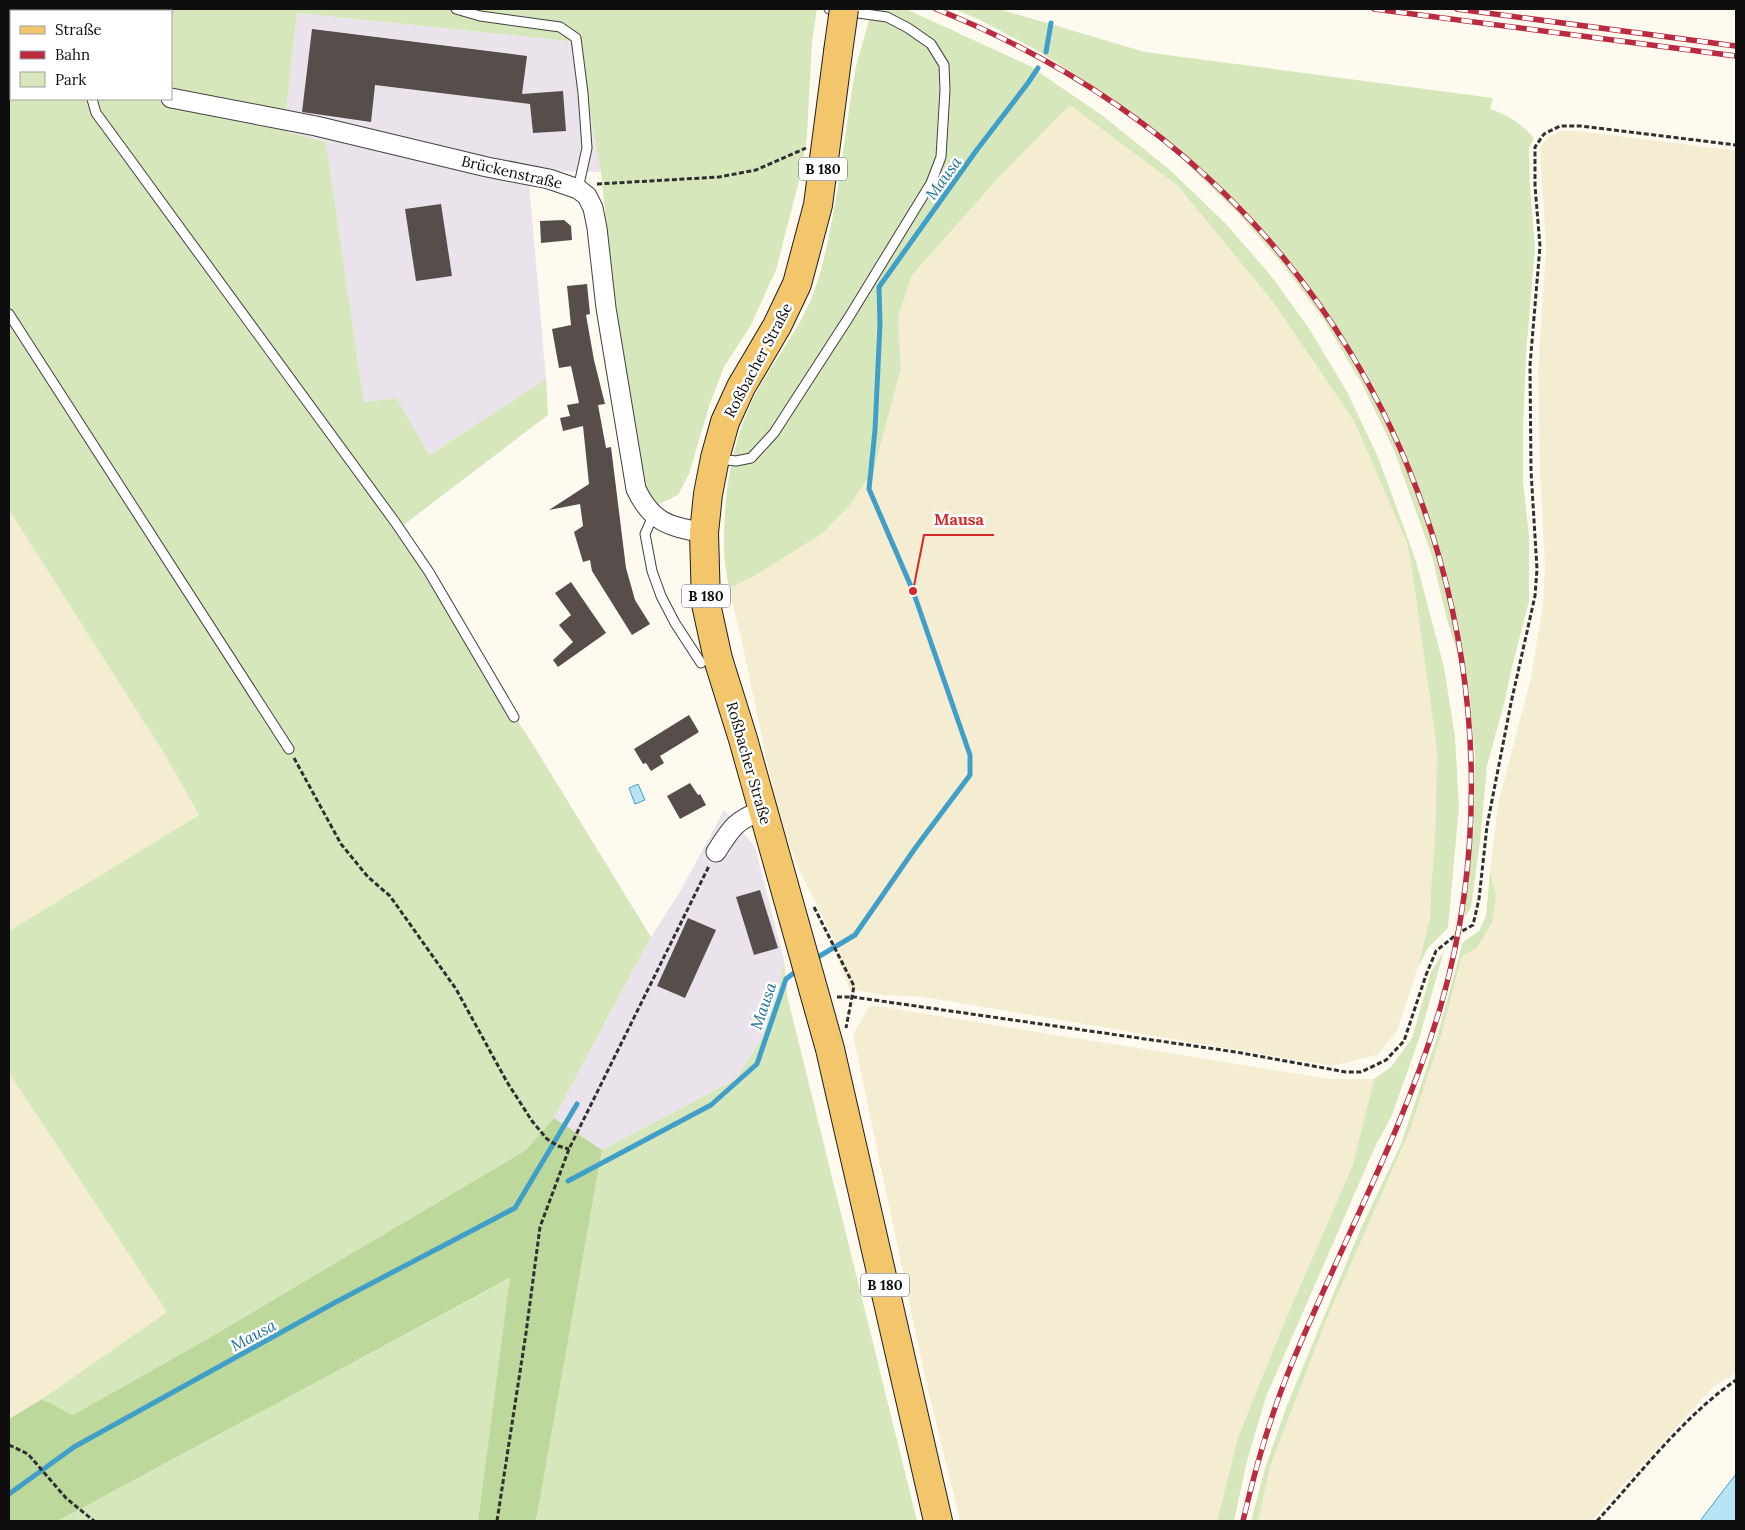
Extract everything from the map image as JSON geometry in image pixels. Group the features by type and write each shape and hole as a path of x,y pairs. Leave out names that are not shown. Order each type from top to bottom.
{"main road":[{"name":"Roßbacher Straße","path":"817,1000 743,739 718,659 706,604 704,533 708,494 725,422 741,387 777,326 798,284 818,205 844,9"},
{"name":"B 180","path":"817,1000 844,1107 938,1521"}],"street":[{"name":"Brückenstraße","path":"172,98 316,126 550,179 578,189 587,196 593,208 607,316 636,489 642,502 653,516"},
{"path":"653,516 682,529 704,533"},
{"path":"716,852 732,828 743,818 762,810"}],"lane":[{"path":"456,9 480,16 560,27 576,38 583,92 587,148 578,189"},
{"path":"715,458 736,461 751,458 774,433 849,317 931,183 941,157 945,90 944,65 932,44 908,28 886,17 829,9"},
{"path":"92,100 96,113 395,522 429,572 514,717"},
{"path":"9,314 289,749"},
{"path":"653,516 645,534 652,572 661,596 701,663"}],"path":[{"path":"817,1000 832,997 853,997 1207,1048 1346,1072 1361,1072 1386,1060 1404,1041 1436,951 1457,934 1473,925 1480,899 1487,826 1511,703 1535,596 1537,569 1531,471 1530,365 1540,246 1535,147 1544,134 1560,126 1581,126 1736,145"},
{"path":"578,189 602,183 719,177 756,170 827,139"},
{"path":"289,749 341,844 368,877 390,896 456,989 507,1082 532,1120 547,1139 558,1146 569,1149"},
{"path":"497,1521 540,1227 569,1149 716,852"},
{"path":"825,928 852,980"},
{"path":"1597,1521 1688,1420 1716,1394 1736,1380"},
{"path":"9,1445 28,1454 66,1498 94,1521"}],"shaded area":[{"path":"297,13 577,42 601,172 528,171 546,379 429,455 397,398 364,402 326,142 284,131"},
{"path":"1070,105 1178,186 1273,302 1354,421 1407,543 1437,751 1435,841 1430,918 1418,967 1397,1031 1377,1055 1332,1066 925,997 883,995 849,989 837,955 840,951 801,874 779,819 729,588 753,577 823,533 901,368 898,317 912,275 1001,175"},
{"path":"1561,131 1579,131 1736,151 1736,1373 1714,1387 1703,1398 1591,1521 1258,1521 1270,1467 1325,1323 1410,1130 1442,1033 1462,956 1477,948 1496,895 1490,872 1498,804 1531,678 1543,605 1545,567 1540,471 1538,372 1546,247 1540,147 1548,137"},
{"path":"9,510 165,755 199,815 9,931"},
{"path":"724,810 755,847 784,960 779,989 761,1040 736,1079 602,1150 554,1118 651,937 681,890"},
{"path":"870,1005 1331,1079 1374,1079 1352,1167 1287,1316 1238,1437 1217,1521 960,1521 925,1377 853,1035"},
{"path":"9,1073 167,1312 42,1399 9,1419"}],"green space":[{"path":"9,9 817,9 812,42 807,135 801,173 776,270 751,325 724,367 710,403 689,474 678,495 659,504 647,498 631,473 601,172 577,42 297,13 284,131 326,142 364,402 397,398 429,455 546,379 548,415 397,530 447,608 466,642 534,746 651,937 554,1118 526,1150 209,1338 73,1415 42,1399 167,1312 9,1073 9,931 199,815 165,755 9,510"},
{"path":"871,9 906,9 1030,66 1103,116 1170,170 1226,224 1272,277 1310,330 1347,392 1378,457 1416,561 1444,667 1455,737 1459,807 1448,928 1428,948 1418,967 1430,918 1435,841 1437,751 1407,543 1354,421 1273,302 1178,186 1070,105 1001,175 912,275 898,317 901,368 874,469 849,506 823,533 753,577 729,588 724,557 725,506 736,443 760,386 800,321 818,280 831,228 855,71"},
{"path":"954,9 999,9 1145,52 1493,98 1490,109 1514,120 1534,138 1529,148 1535,247 1526,355 1523,429 1523,481 1529,536 1529,601 1487,766 1480,842 1471,908 1464,918 1474,825 1475,758 1469,690 1447,620 1432,556 1394,450 1362,384 1324,320 1285,267 1238,213 1181,158 1115,100 1040,52 980,20"},
{"path":"1490,872 1496,895 1492,922 1477,948 1462,956 1442,1033 1410,1130 1325,1323 1270,1467 1258,1521 1251,1521 1265,1468 1287,1405 1361,1228 1401,1144 1437,1037 1463,942 1479,931 1486,916"},
{"path":"1444,951 1419,1039 1392,1115 1375,1147 1266,1397 1247,1461 1234,1521 1217,1521 1238,1437 1287,1316 1352,1167 1374,1079 1391,1067 1412,1038 1431,972"},
{"path":"784,960 787,995 917,1521 536,1521 602,1150 736,1079 761,1040 779,989"},
{"path":"554,1118 602,1150 536,1521 478,1521 510,1278 58,1521 9,1521 9,1419 42,1399 73,1415 209,1338 526,1150"},
{"path":"511,1278 478,1521 58,1521"}],"water":[{"path":"638,784 645,800 635,804 629,788"},
{"path":"1736,1474 1736,1521 1700,1521"}],"building":[{"path":"312,29 527,56 522,94 563,91 566,131 533,133 530,104 375,85 371,122 302,112"},
{"path":"441,204 452,276 416,281 405,209"},
{"path":"564,220 571,226 572,240 541,243 540,221"},
{"path":"587,284 590,314 586,315 594,360 605,404 598,405 606,448 611,447 626,568 635,600 650,624 632,635 592,571 590,560 583,562 574,532 583,526 580,504 549,510 589,484 583,426 563,431 560,418 570,416 567,405 579,403 571,366 559,368 552,329 571,325 567,286"},
{"path":"571,582 606,633 558,667 553,660 573,642 559,625 571,615 555,593"},
{"path":"689,715 699,732 660,756 664,763 651,771 646,763 643,764 634,749"},
{"path":"690,783 698,795 700,794 706,805 680,819 667,796"},
{"path":"760,890 778,948 754,955 736,897"},
{"path":"688,918 716,930 685,998 657,986"}],"waterway":[{"name":"Mausa","path":"1046,52 1051,23"},
{"name":"Mausa","path":"813,960 855,935 916,847 970,775 970,755 913,591 869,489 875,430 880,324 879,287 1038,68"},
{"name":"Mausa","path":"568,1181 711,1105 757,1064 786,979 799,969"},
{"name":"Mausa","path":"9,1494 74,1447 334,1303 515,1208 577,1104"}],"railway":[{"path":"936,9 1010,42 1045,61 1080,81 1146,126 1208,178 1285,260 1350,352 1402,453 1440,559 1463,669 1471,782 1464,894 1441,1005 1409,1098 1290,1368 1264,1443 1243,1521"},
{"path":"1374,9 1736,56"},
{"path":"1457,9 1736,46"}],"place":[{"name":"Mausa","path":"913,591"}]}
